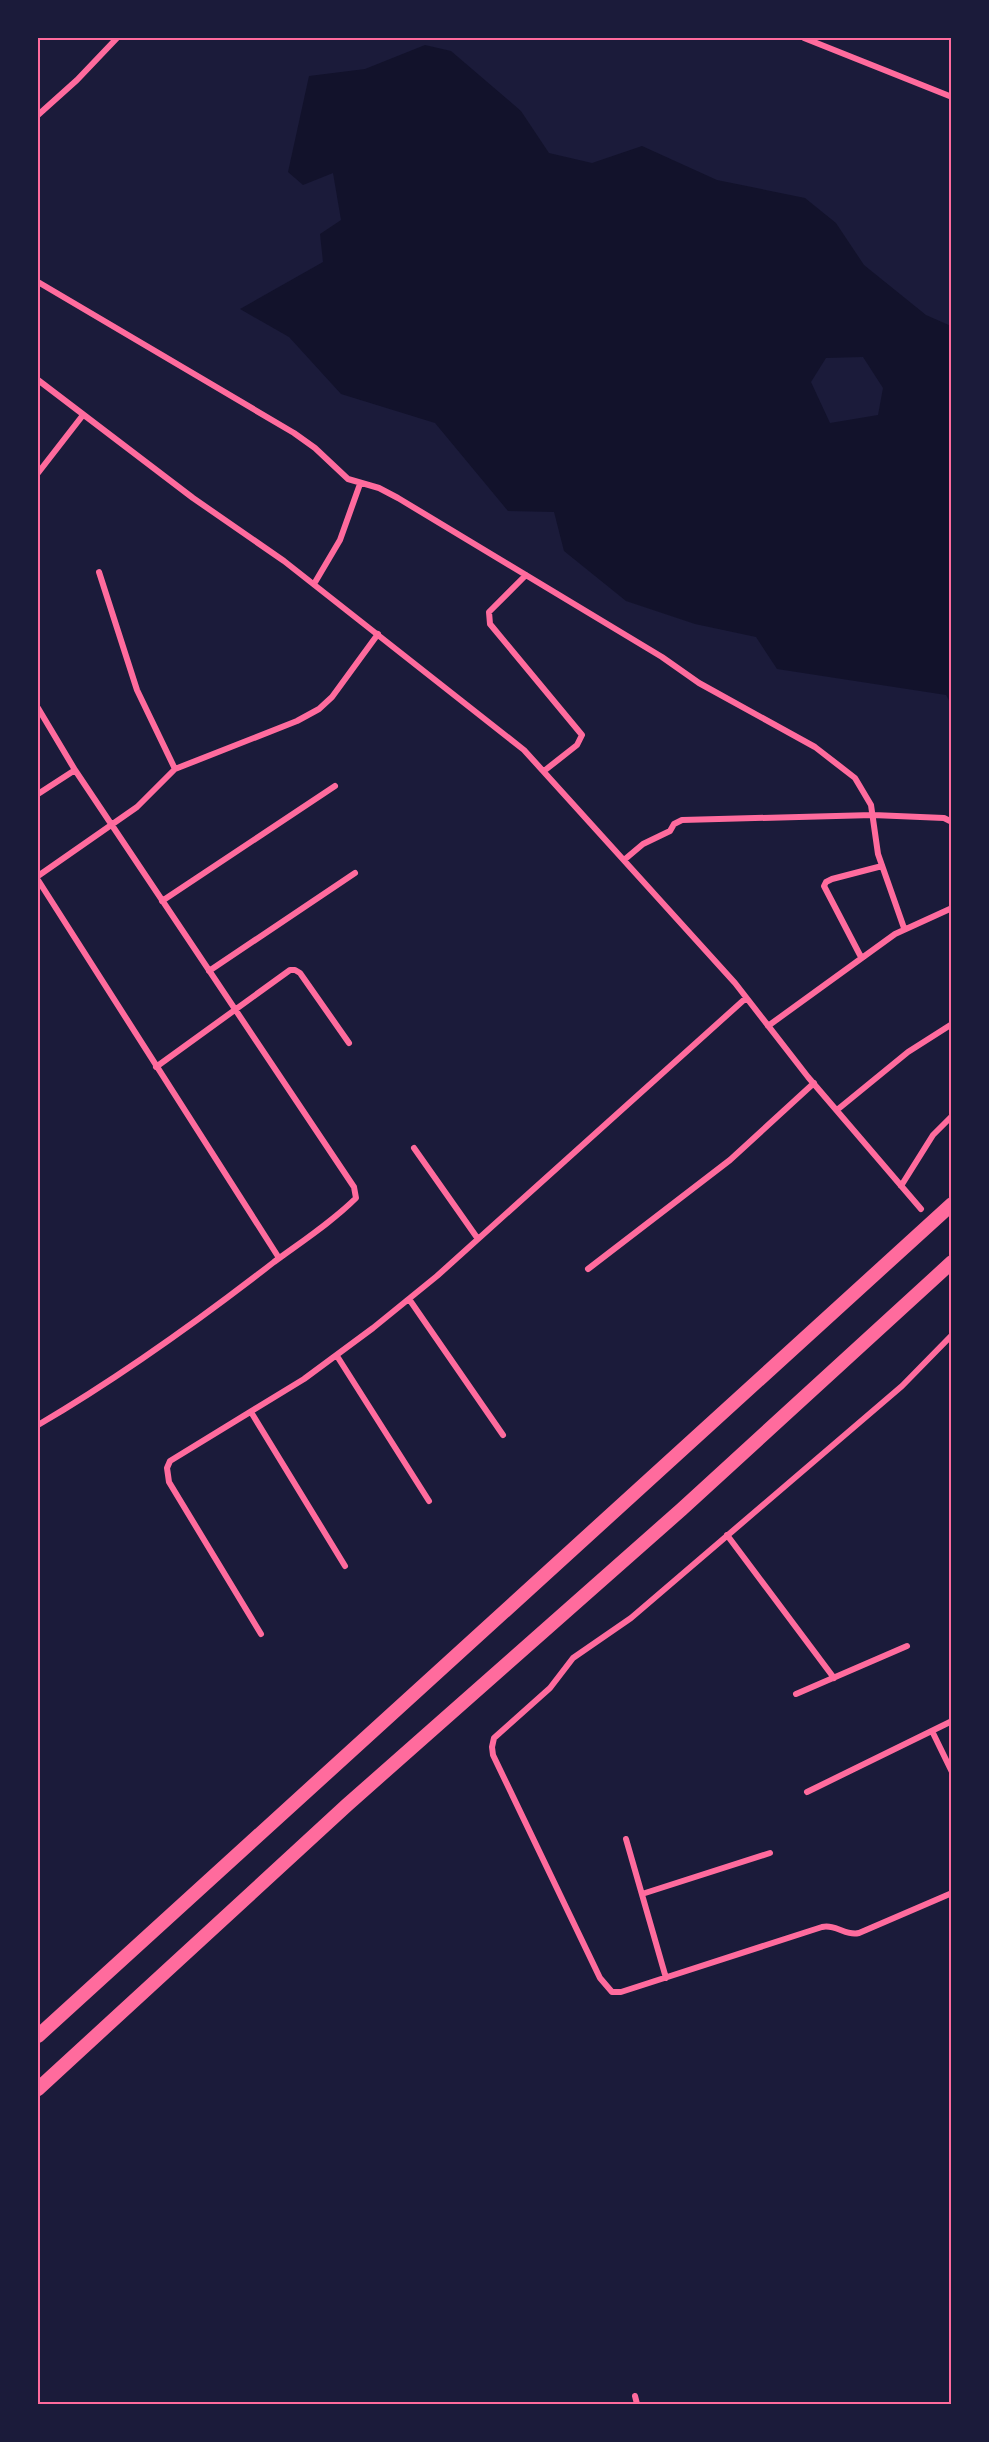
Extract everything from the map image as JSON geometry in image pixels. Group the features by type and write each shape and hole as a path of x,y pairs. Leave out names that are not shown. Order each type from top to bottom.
{"highway":[{"path":"38,2036 951,1204"},
{"path":"38,2089 347,1805 682,1509 951,1262"}],"street":[{"path":"38,115 77,80 117,38"},
{"path":"804,38 951,96"},
{"path":"38,282 294,433 315,448 339,472 398,498 699,683 815,747 855,778 866,793 873,815 882,866 904,928"},
{"path":"38,380 193,498 314,584 524,750 746,998 814,1083 921,1209"},
{"path":"38,473 41,464 83,415"},
{"path":"314,584 339,540 360,483"},
{"path":"99,572 137,690 175,769"},
{"path":"526,575 489,612 488,619 582,735 577,745 544,771"},
{"path":"38,876 151,796 168,774 175,769 297,721 319,709 332,697 378,634"},
{"path":"38,708 75,770 356,1193 356,1198 351,1204 155,1350 86,1397 38,1425"},
{"path":"38,794 75,770"},
{"path":"162,901 335,786"},
{"path":"624,860 652,838 670,831 677,821 873,815 944,818 951,822"},
{"path":"861,957 824,886 832,879 882,866"},
{"path":"209,971 355,873"},
{"path":"38,880 279,1258"},
{"path":"768,1026 904,928 951,908"},
{"path":"156,1067 284,973 295,970 300,973 349,1043"},
{"path":"261,1634 166,1475 170,1461 176,1455 250,1412 337,1356 409,1299 746,998"},
{"path":"837,1110 908,1053 951,1024"},
{"path":"588,1269 730,1160 814,1083"},
{"path":"902,1186 933,1135 951,1116"},
{"path":"414,1148 478,1239"},
{"path":"409,1299 503,1435"},
{"path":"951,1335 902,1386 631,1618 573,1658 543,1694 494,1738 492,1747 493,1755 606,1987 612,1992 621,1992 822,1927 829,1926 850,1935 859,1933 951,1893"},
{"path":"337,1356 429,1501"},
{"path":"250,1412 345,1566"},
{"path":"727,1535 834,1678"},
{"path":"796,1694 908,1646"},
{"path":"807,1791 951,1721"},
{"path":"932,1731 951,1772"},
{"path":"626,1839 666,1978"},
{"path":"642,1894 770,1853"},
{"path":"635,2397 637,2404"}],"shaded area":[{"path":"425,45 451,51 521,111 549,153 592,163 642,146 717,180 805,198 836,223 864,265 926,315 951,326 951,704 946,695 777,669 756,637 695,624 626,601 564,551 554,512 508,511 435,423 341,394 289,337 240,309 323,262 320,234 341,220 333,173 303,185 288,172 309,76 365,69","holes":["863,357 883,388 878,415 830,423 811,382 826,358"]}]}
